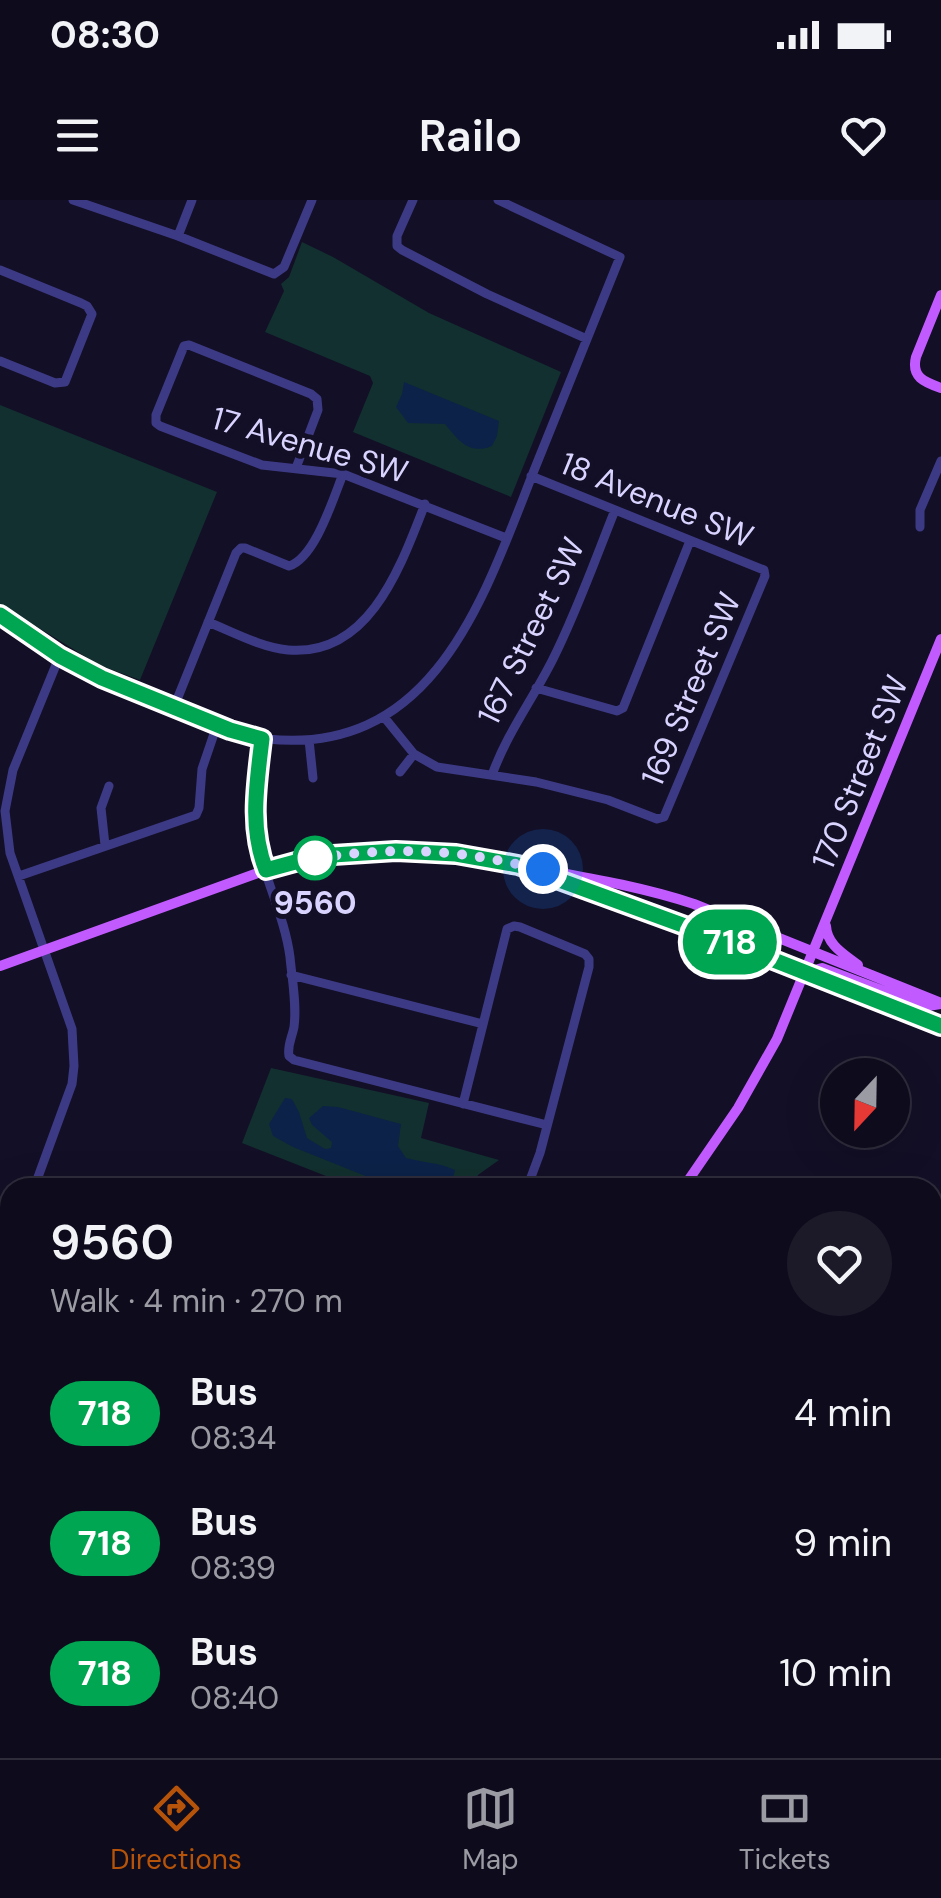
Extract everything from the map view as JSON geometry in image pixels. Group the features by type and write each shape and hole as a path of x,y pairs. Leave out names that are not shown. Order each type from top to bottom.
{"main road":[{"path":"941,295 914,368 919,378 941,388"},
{"name":"170 Street SW","path":"690,1178 763,1067 806,972 941,638"},
{"path":"0,966 266,870 333,855 396,851 456,854 663,894 941,1004"},
{"path":"518,865 941,1026"},
{"path":"828,918 828,938 870,975"},
{"path":"669,920 690,922 794,961 814,952"},
{"path":"806,972 822,968 916,1003 941,1004"}],"street":[{"path":"73,200 178,236 270,274 278,274 284,267 312,200"},
{"path":"178,236 192,200"},
{"path":"413,200 397,236 397,246 407,254 587,339"},
{"path":"0,615 60,656 102,678 262,739 309,740 352,731 384,717 419,691 447,657 478,607 620,257 498,200"},
{"path":"0,270 81,303 91,310 92,319 68,378 61,384 0,361"},
{"name":"17 Avenue SW","path":"296,468 318,410 317,399 184,346 158,408 156,423 262,465 343,474 506,538"},
{"path":"920,527 920,510 941,462"},
{"path":"174,707 234,556 241,548 289,566 301,560 322,524 343,474"},
{"name":"18 Avenue SW","path":"532,476 764,573"},
{"path":"208,622 256,642 288,650 307,650 348,635 394,579 424,504"},
{"name":"167 Street SW","path":"492,775 510,731 570,624 616,510"},
{"path":"536,688 617,711 623,708 690,541"},
{"name":"169 Street SW","path":"492,775 578,792 661,820 679,785 764,573"},
{"path":"38,1178 67,1100 74,1066 72,1029 8,844 5,811 13,770 60,656"},
{"path":"384,717 414,754 437,768 492,775"},
{"path":"18,876 193,817 198,812 202,768 217,725"},
{"path":"262,739 254,807 256,832 285,925 294,1014 288,1056 547,1125"},
{"path":"309,740 313,778"},
{"path":"400,772 414,754"},
{"path":"105,845 102,808 110,786"},
{"path":"463,1104 507,929 520,927 585,954 589,967 531,1178"},
{"path":"291,975 483,1024"}],"green space":[{"path":"302,242 429,313 561,372 511,497 353,432 373,383 370,376 265,332 284,291 281,284 289,277"},
{"path":"0,405 217,492 140,680 99,665 0,604"},
{"path":"271,1068 429,1103 421,1138 499,1160 477,1178 331,1178 242,1143"}],"water":[{"path":"404,382 499,421 492,446 471,447 445,424 408,423 396,407"},
{"path":"285,1098 292,1099 307,1138 325,1149 331,1148 332,1142 309,1118 323,1106 401,1124 398,1146 406,1158 455,1170 453,1178 370,1178 293,1147 273,1136 269,1124"}],"bus line":[{"name":"718","path":"0,615 60,656 102,678 262,739 254,807 266,870 333,855 396,851 456,854 518,865 941,1026"}],"place":[{"name":"9560","path":"315,858"}],"route":[{"path":"315,858 299,861 364,852 423,851 543,869"}]}
